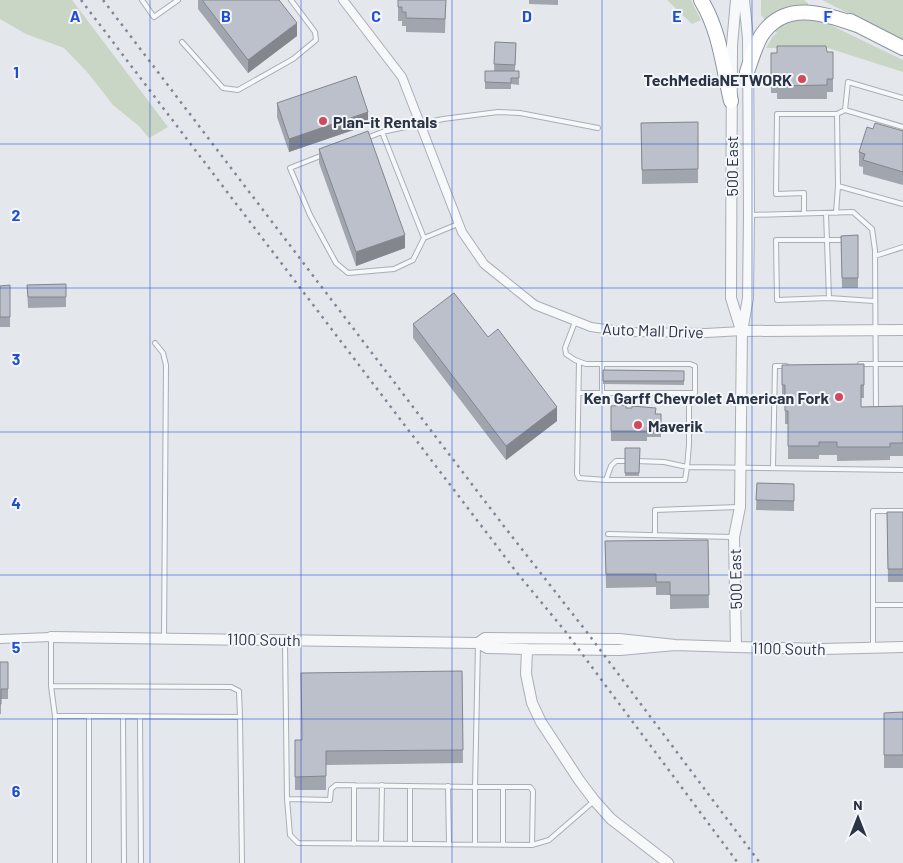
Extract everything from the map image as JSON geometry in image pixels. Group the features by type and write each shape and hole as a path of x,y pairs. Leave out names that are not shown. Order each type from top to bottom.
{"highway":[{"path":"701,0 718,38 731,102"},
{"path":"815,0 857,25 903,48"},
{"path":"747,72 755,48 764,31 776,19 785,14 799,10 811,10 857,25"}],"street":[{"name":"Auto Mall Drive","path":"343,0 402,77 462,232 484,264 535,305 591,327 627,332 706,333 903,330"},
{"name":"500 East","path":"736,0 732,31 731,298 742,331"},
{"name":"500 East","path":"736,647 734,537 740,507 742,331 748,298 748,32 744,0"},
{"name":"1100 South","path":"51,637 478,643 487,648 527,649 620,650 675,645"},
{"path":"0,639 51,637"},
{"name":"1100 South","path":"478,643 485,638 563,637 628,639 675,645 736,647 903,648"},
{"path":"527,649 528,685 536,712 579,780 594,800 619,825 668,863"}],"lane":[{"path":"142,0 154,17 178,0"},
{"path":"182,42 223,88 238,90 293,59 316,40 315,32 291,0"},
{"path":"845,110 848,82 903,98"},
{"path":"804,213 804,193 776,194 777,114 837,114 845,110 903,127"},
{"path":"364,139 382,132 443,119 498,112 520,113 598,128"},
{"path":"836,213 838,186 837,114"},
{"path":"382,132 424,238"},
{"path":"327,154 290,168 310,215 336,263 348,273 394,269 413,260 424,238 459,224"},
{"path":"838,186 903,204"},
{"path":"749,215 853,212 872,229 875,256 874,364 876,410 885,409"},
{"path":"826,213 829,298"},
{"path":"851,240 776,240 778,300 829,298 874,301"},
{"path":"875,256 903,247"},
{"path":"575,321 565,348 566,354 579,362 586,364 677,364 695,366 695,393 689,402 689,445 685,480 579,478 577,474 579,362"},
{"path":"155,343 163,353 166,365 164,638"},
{"path":"602,364 602,393"},
{"path":"617,364 617,374"},
{"path":"628,364 628,374"},
{"path":"640,364 640,374"},
{"path":"652,364 652,374"},
{"path":"664,364 664,374"},
{"path":"677,364 677,374"},
{"path":"856,364 903,364"},
{"path":"773,468 774,366 793,366"},
{"path":"616,383 616,393"},
{"path":"628,383 628,393"},
{"path":"640,383 640,393"},
{"path":"652,383 652,393"},
{"path":"664,383 664,393"},
{"path":"677,384 677,393"},
{"path":"579,393 695,393"},
{"path":"606,480 611,466 616,461 664,462 687,467 903,470"},
{"path":"655,534 656,510 740,507"},
{"path":"874,648 874,511 903,511"},
{"path":"608,534 734,537"},
{"path":"874,605 903,605"},
{"path":"51,637 54,716 55,863"},
{"path":"285,639 287,800 290,834 298,843 532,845 549,840 594,800"},
{"path":"475,844 478,643"},
{"path":"52,686 231,687 239,691 242,863"},
{"path":"54,716 240,717"},
{"path":"89,716 89,863"},
{"path":"123,716 124,863"},
{"path":"140,717 141,863"},
{"path":"287,800 330,800 331,790 336,785 530,787 533,790 532,845"},
{"path":"354,785 354,844"},
{"path":"381,844 382,785"},
{"path":"410,786 410,844"},
{"path":"448,786 449,844"},
{"path":"502,844 503,787"}],"green space":[{"path":"0,0 72,0 168,127 149,138 139,126 113,105 88,73 64,48 26,34 0,19"},
{"path":"667,0 691,0 701,20 692,24"},
{"path":"761,0 804,0 808,5 790,7 766,21 761,15"},
{"path":"822,0 903,0 903,41"},
{"path":"796,18 818,19 903,60 903,72 828,48 766,48 777,33 774,30"}],"building":[{"path":"202,0 279,0 297,23 248,60"},
{"path":"398,0 446,0 445,19 406,18 406,12 402,12 402,7 398,7"},
{"path":"495,42 516,43 515,65 494,64"},
{"name":"TechMediaNETWORK","path":"777,46 826,46 827,52 833,52 833,79 827,79 827,85 777,86 777,79 771,79 771,53 777,53"},
{"path":"485,71 519,71 519,78 511,78 511,83 485,82"},
{"name":"Plan-it Rentals","path":"356,76 368,112 289,139 277,103"},
{"path":"698,122 698,169 642,170 641,123"},
{"path":"875,123 903,131 903,172 863,160 865,154 859,152 867,127 873,129"},
{"path":"368,131 405,235 356,252 319,149"},
{"path":"858,235 858,278 842,278 841,236"},
{"path":"66,284 66,297 28,297 27,285"},
{"path":"10,285 10,317 0,317 0,286"},
{"path":"454,293 488,337 498,329 557,407 506,446 413,324"},
{"path":"864,364 864,385 861,385 861,407 903,406 903,443 890,443 890,447 837,447 837,442 819,442 819,446 788,446 788,411 785,411 785,385 782,385 782,365"},
{"path":"603,370 684,371 684,381 603,381"},
{"path":"626,405 626,408 632,408 632,406 656,408 655,414 661,414 661,427 647,427 647,431 611,431 611,406"},
{"path":"625,448 640,448 639,473 625,473"},
{"path":"757,483 794,484 794,501 756,500"},
{"path":"887,512 903,512 903,569 888,569"},
{"path":"708,540 709,595 670,595 670,582 656,582 656,574 606,574 605,541"},
{"path":"0,662 8,662 8,689 1,689 1,704 0,704"},
{"path":"462,671 463,750 326,751 326,776 295,777 295,740 302,740 301,673"},
{"path":"903,712 903,755 884,755 884,713"}],"railway":[{"path":"81,0 518,574 565,631 738,863"},
{"path":"103,0 586,631 760,863"}],"place":[{"name":"TechMediaNETWORK","path":"802,79"},
{"name":"Plan-it Rentals","path":"323,121"},
{"name":"Ken Garff Chevrolet American Fork","path":"839,397"},
{"name":"Maverik","path":"638,425"}]}
